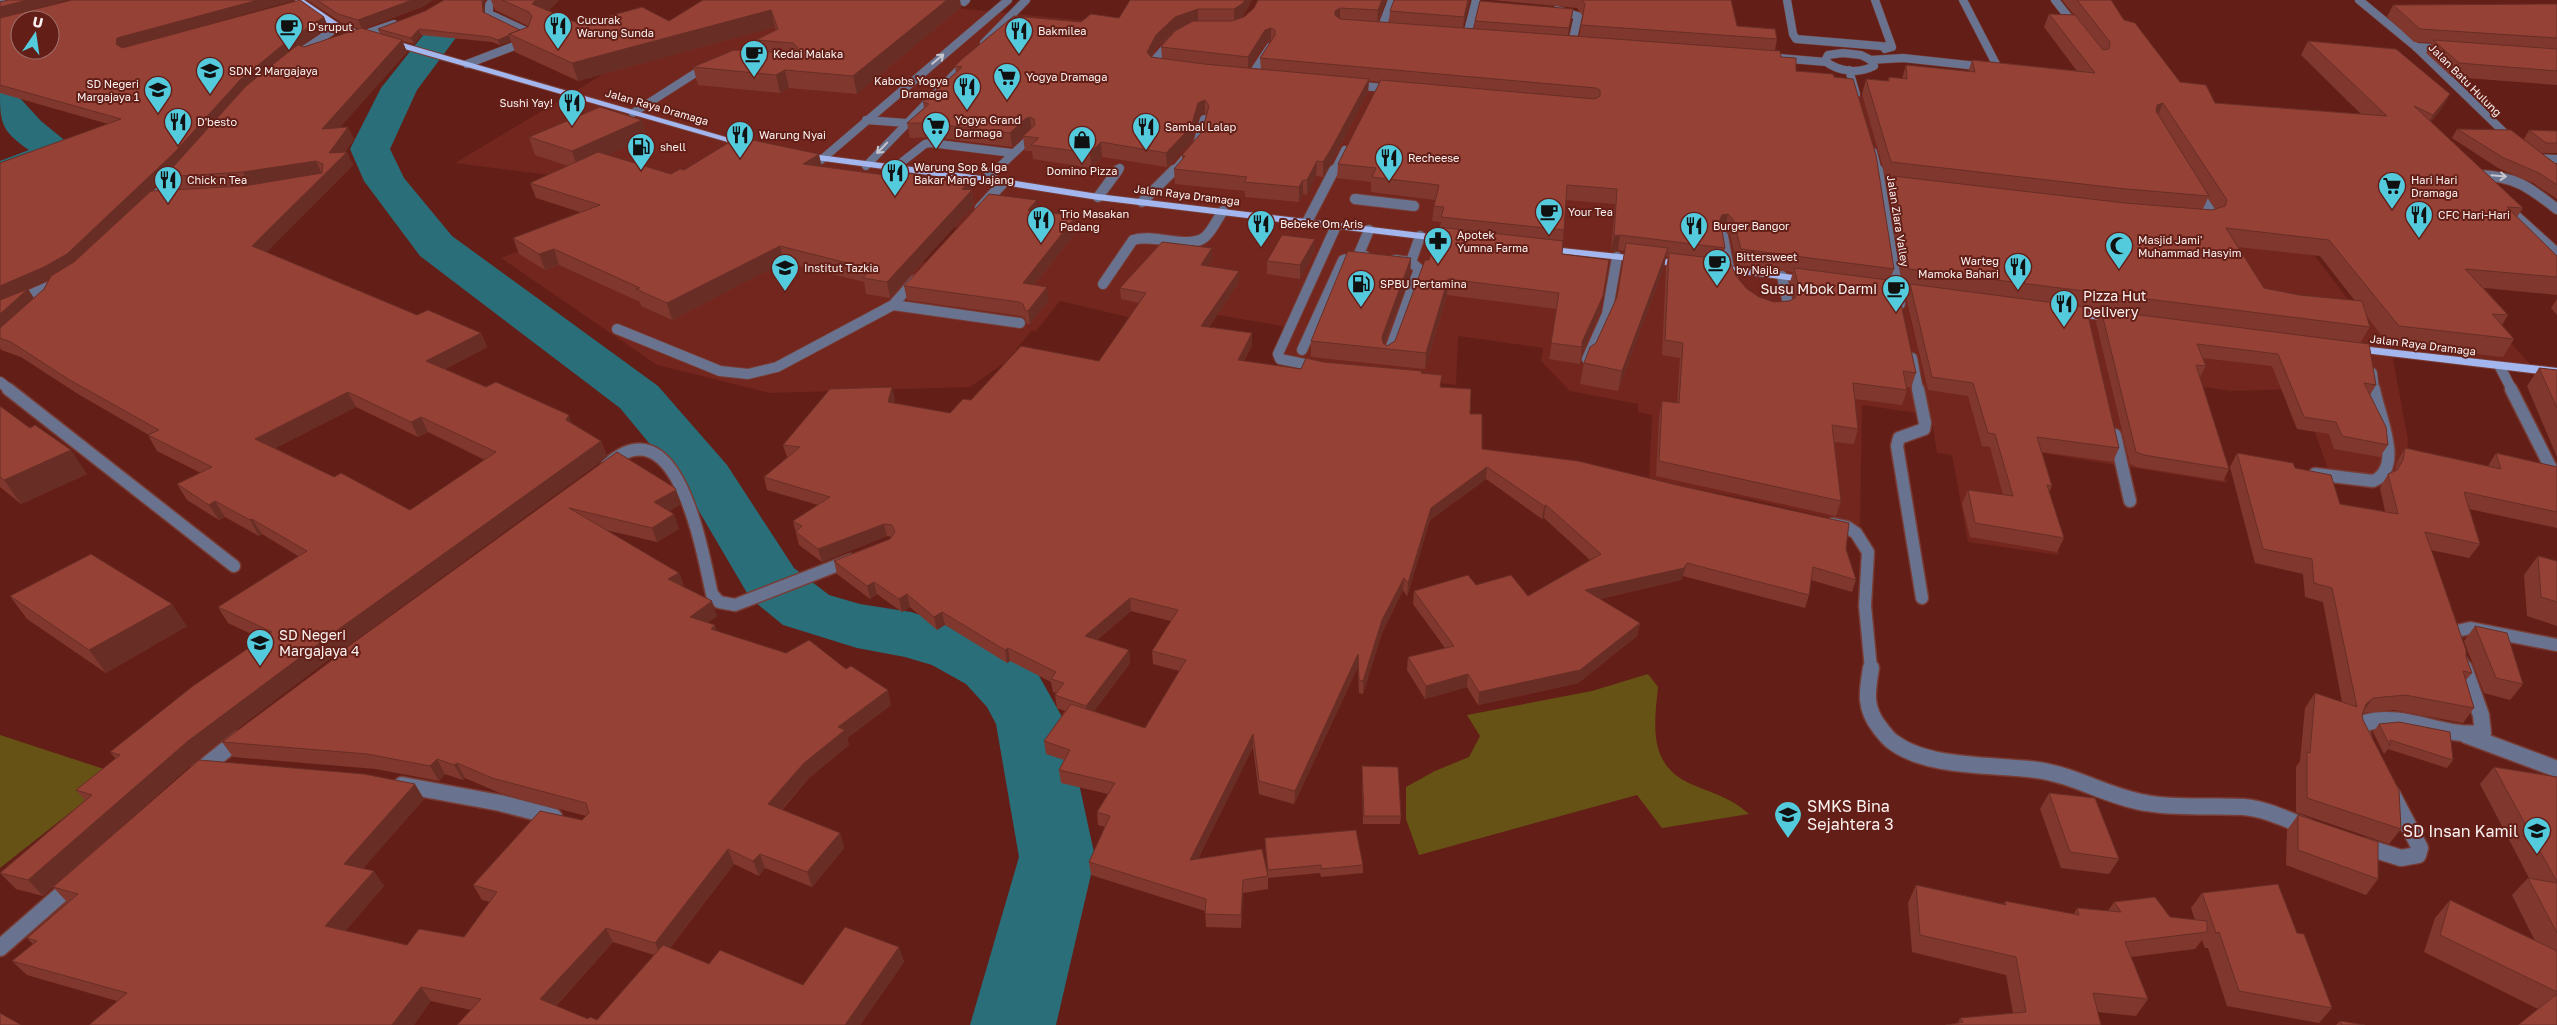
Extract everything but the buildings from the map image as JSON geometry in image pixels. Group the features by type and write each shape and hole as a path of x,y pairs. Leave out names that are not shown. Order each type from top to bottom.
{"highway":[{"name":"Jalan Raya Dramaga","path":"298,3 338,27 757,147"},
{"name":"Jalan Raya Dramaga","path":"794,154 821,160 1004,182 1142,202 1469,241"},
{"path":"1528,248 1729,269 1821,281"},
{"path":"1869,287 1941,296"},
{"path":"2058,311 2088,320 2127,320"},
{"name":"Jalan Raya Dramaga","path":"2339,348 2557,372"}],"street":[{"path":"0,2 9,0"},
{"path":"467,64 514,48 530,40 532,34 526,30 489,14 489,6 493,0"},
{"path":"821,160 1008,0"},
{"path":"979,48 1026,0"},
{"path":"1390,30 1377,28 1392,0"},
{"path":"1787,0 1793,34 1796,39 1892,47"},
{"path":"1875,0 1892,47"},
{"path":"1870,60 1902,58 1986,67 1996,64 1963,0"},
{"path":"2055,0 2081,34"},
{"name":"Jalan Batu Hulung","path":"2359,0 2416,47 2490,121 2521,146"},
{"path":"1466,35 1476,2 1485,5"},
{"path":"1548,10 1574,9 1578,16 1572,43"},
{"path":"352,38 368,35 399,22"},
{"path":"324,48 293,57 338,27"},
{"path":"1172,68 1157,67 1152,63 1178,35"},
{"path":"1457,35 1476,36"},
{"path":"1563,43 1582,44"},
{"path":"1250,76 1270,46"},
{"path":"1826,62 1825,57 1832,54 1858,55 1892,47"},
{"path":"2416,47 2454,50"},
{"path":"866,166 973,55"},
{"path":"1768,58 1826,62 1849,70 1872,68 1874,64 1870,60 1858,55"},
{"path":"633,113 718,60"},
{"path":"1849,70 1860,108"},
{"path":"1242,75 1260,77"},
{"path":"1338,84 1406,90"},
{"path":"1373,96 1377,88"},
{"path":"1142,202 1188,157 1197,144 1204,118"},
{"path":"866,120 906,123"},
{"path":"985,180 1031,137"},
{"path":"1307,222 1350,140"},
{"path":"894,169 925,144 930,143 1012,153"},
{"name":"Jalan Ziara Valley","path":"1871,146 1887,184 1897,290 1904,318"},
{"path":"2550,167 2533,155 2557,160"},
{"path":"142,210 160,197 182,168"},
{"path":"1098,196 1120,168"},
{"path":"2486,190 2475,178 2478,175 2510,177 2530,187 2557,208"},
{"path":"971,218 1004,182"},
{"path":"2192,183 2213,215 2209,219 2195,218"},
{"path":"1355,199 1414,206"},
{"path":"2500,202 2557,253"},
{"path":"1103,284 1133,240 1141,236 1180,241 1201,240 1206,237 1223,211"},
{"path":"1333,368 1280,359 1278,354 1336,226"},
{"path":"1358,256 1369,230"},
{"path":"1411,262 1420,236"},
{"path":"1723,236 1729,269 1739,284"},
{"path":"1302,350 1343,260 1358,256 1411,262 1419,269 1388,355"},
{"path":"1586,361 1607,314 1617,257"},
{"path":"617,329 720,371 748,374 777,367 893,305 926,269"},
{"path":"1762,308 1771,311 1785,309 1788,304 1782,276"},
{"path":"0,308 58,282 48,298"},
{"path":"893,305 1020,323"},
{"path":"1910,345 1925,423 1924,429 1899,438 1897,446 1922,598"},
{"path":"2298,471 2359,480 2381,480 2385,476 2388,468 2388,440 2378,407 2368,351"},
{"path":"2500,367 2557,480"},
{"path":"0,382 234,566"},
{"path":"2113,427 2130,501"},
{"path":"594,474 630,450 644,449 655,452 672,468 684,495 715,600 735,605 864,555"},
{"path":"1819,520 1847,527 1860,538 1868,552 1866,606 1871,667 1866,700 1879,729 1907,751 1947,761 2039,770 2075,778 2144,803 2165,807 2245,807 2267,812 2320,832"},
{"path":"2464,734 2483,733 2483,724 2455,644 2454,638 2457,632 2470,628 2557,645"},
{"path":"2368,749 2361,730 2364,723 2370,720 2395,721 2464,734 2491,746 2557,769"},
{"path":"185,784 248,731"},
{"path":"206,765 226,766"},
{"path":"384,781 500,803 570,821"},
{"path":"2347,841 2401,858 2418,855 2420,848 2387,784"},
{"path":"0,948 83,875"}],"shaded area":[{"path":"727,0 873,0 2219,131 2354,307 2492,322 2530,364 2391,348 2408,440 2406,467 2389,483 2329,472 2300,389 2232,391 2173,383 2206,422 2227,483 2036,452 2059,555 1968,542 1952,455 1937,453 1931,415 1862,405 1860,525 1754,500 1649,480 1652,415 1638,412 1638,404 1570,391 1541,361 1543,348 1458,336 1456,385 1393,377 1318,372 1281,364 1294,328 1177,308 1162,325 1060,301 1036,331 1031,331 1007,361 970,387 770,393 657,365 501,258 650,202 898,258 936,264 967,229 455,163"},
{"path":"1648,674 1658,687 1655,730 1661,755 1667,766 1677,776 1728,800 1749,814 1662,828 1637,795 1419,855 1406,819 1406,787 1435,771 1469,757 1480,736 1467,715 1592,691"},
{"path":"0,735 119,774 0,868"}],"waterway":[{"path":"468,0 399,88 370,149 385,181 436,246 639,397 707,477 772,583 806,610 857,626 911,635 955,649 990,667 1014,692 1031,724 1057,857 1013,1025"},
{"path":"0,101 9,108 34,136 55,154 0,175"}],"place":[{"name":"Cucurak Warung Sunda","path":"558,50"},
{"name":"D'sruput","path":"289,51"},
{"name":"Bakmilea","path":"1019,55"},
{"name":"Kedai Malaka","path":"754,78"},
{"name":"SDN 2 Margajaya","path":"210,95"},
{"name":"Yogya Dramaga","path":"1007,101"},
{"name":"Kabobs Yogya Dramaga","path":"967,111"},
{"name":"SD Negeri Margajaya 1","path":"158,114"},
{"name":"Sushi Yay!","path":"572,127"},
{"name":"D'besto","path":"178,146"},
{"name":"Yogya Grand Darmaga","path":"936,150"},
{"name":"Sambal Lalap","path":"1146,151"},
{"name":"Warung Nyai","path":"740,159"},
{"name":"Domino Pizza","path":"1082,164"},
{"name":"shell","path":"641,171"},
{"name":"Recheese","path":"1389,182"},
{"name":"Warung Sop & Iga Bakar Mang Jajang","path":"895,197"},
{"name":"Chick n Tea","path":"168,204"},
{"name":"Hari Hari Dramaga","path":"2392,210"},
{"name":"Your Tea","path":"1549,236"},
{"name":"CFC Hari-Hari","path":"2419,239"},
{"name":"Trio Masakan Padang","path":"1041,244"},
{"name":"Bebeke Om Aris","path":"1261,248"},
{"name":"Burger Bangor","path":"1694,250"},
{"name":"Apotek Yumna Farma","path":"1438,265"},
{"name":"Masjid Jami' Muhammad Hasyim","path":"2119,270"},
{"name":"Bittersweet by Najla","path":"1717,287"},
{"name":"Warteg Mamoka Bahari","path":"2018,291"},
{"name":"Institut Tazkia","path":"785,292"},
{"name":"SPBU Pertamina","path":"1361,308"},
{"name":"Susu Mbok Darmi","path":"1896,313"},
{"name":"Pizza Hut Delivery","path":"2064,328"},
{"name":"SD Negeri Margajaya 4","path":"260,667"},
{"name":"SMKS Bina Sejahtera 3","path":"1788,839"},
{"name":"SD Insan Kamil","path":"2537,855"}]}
